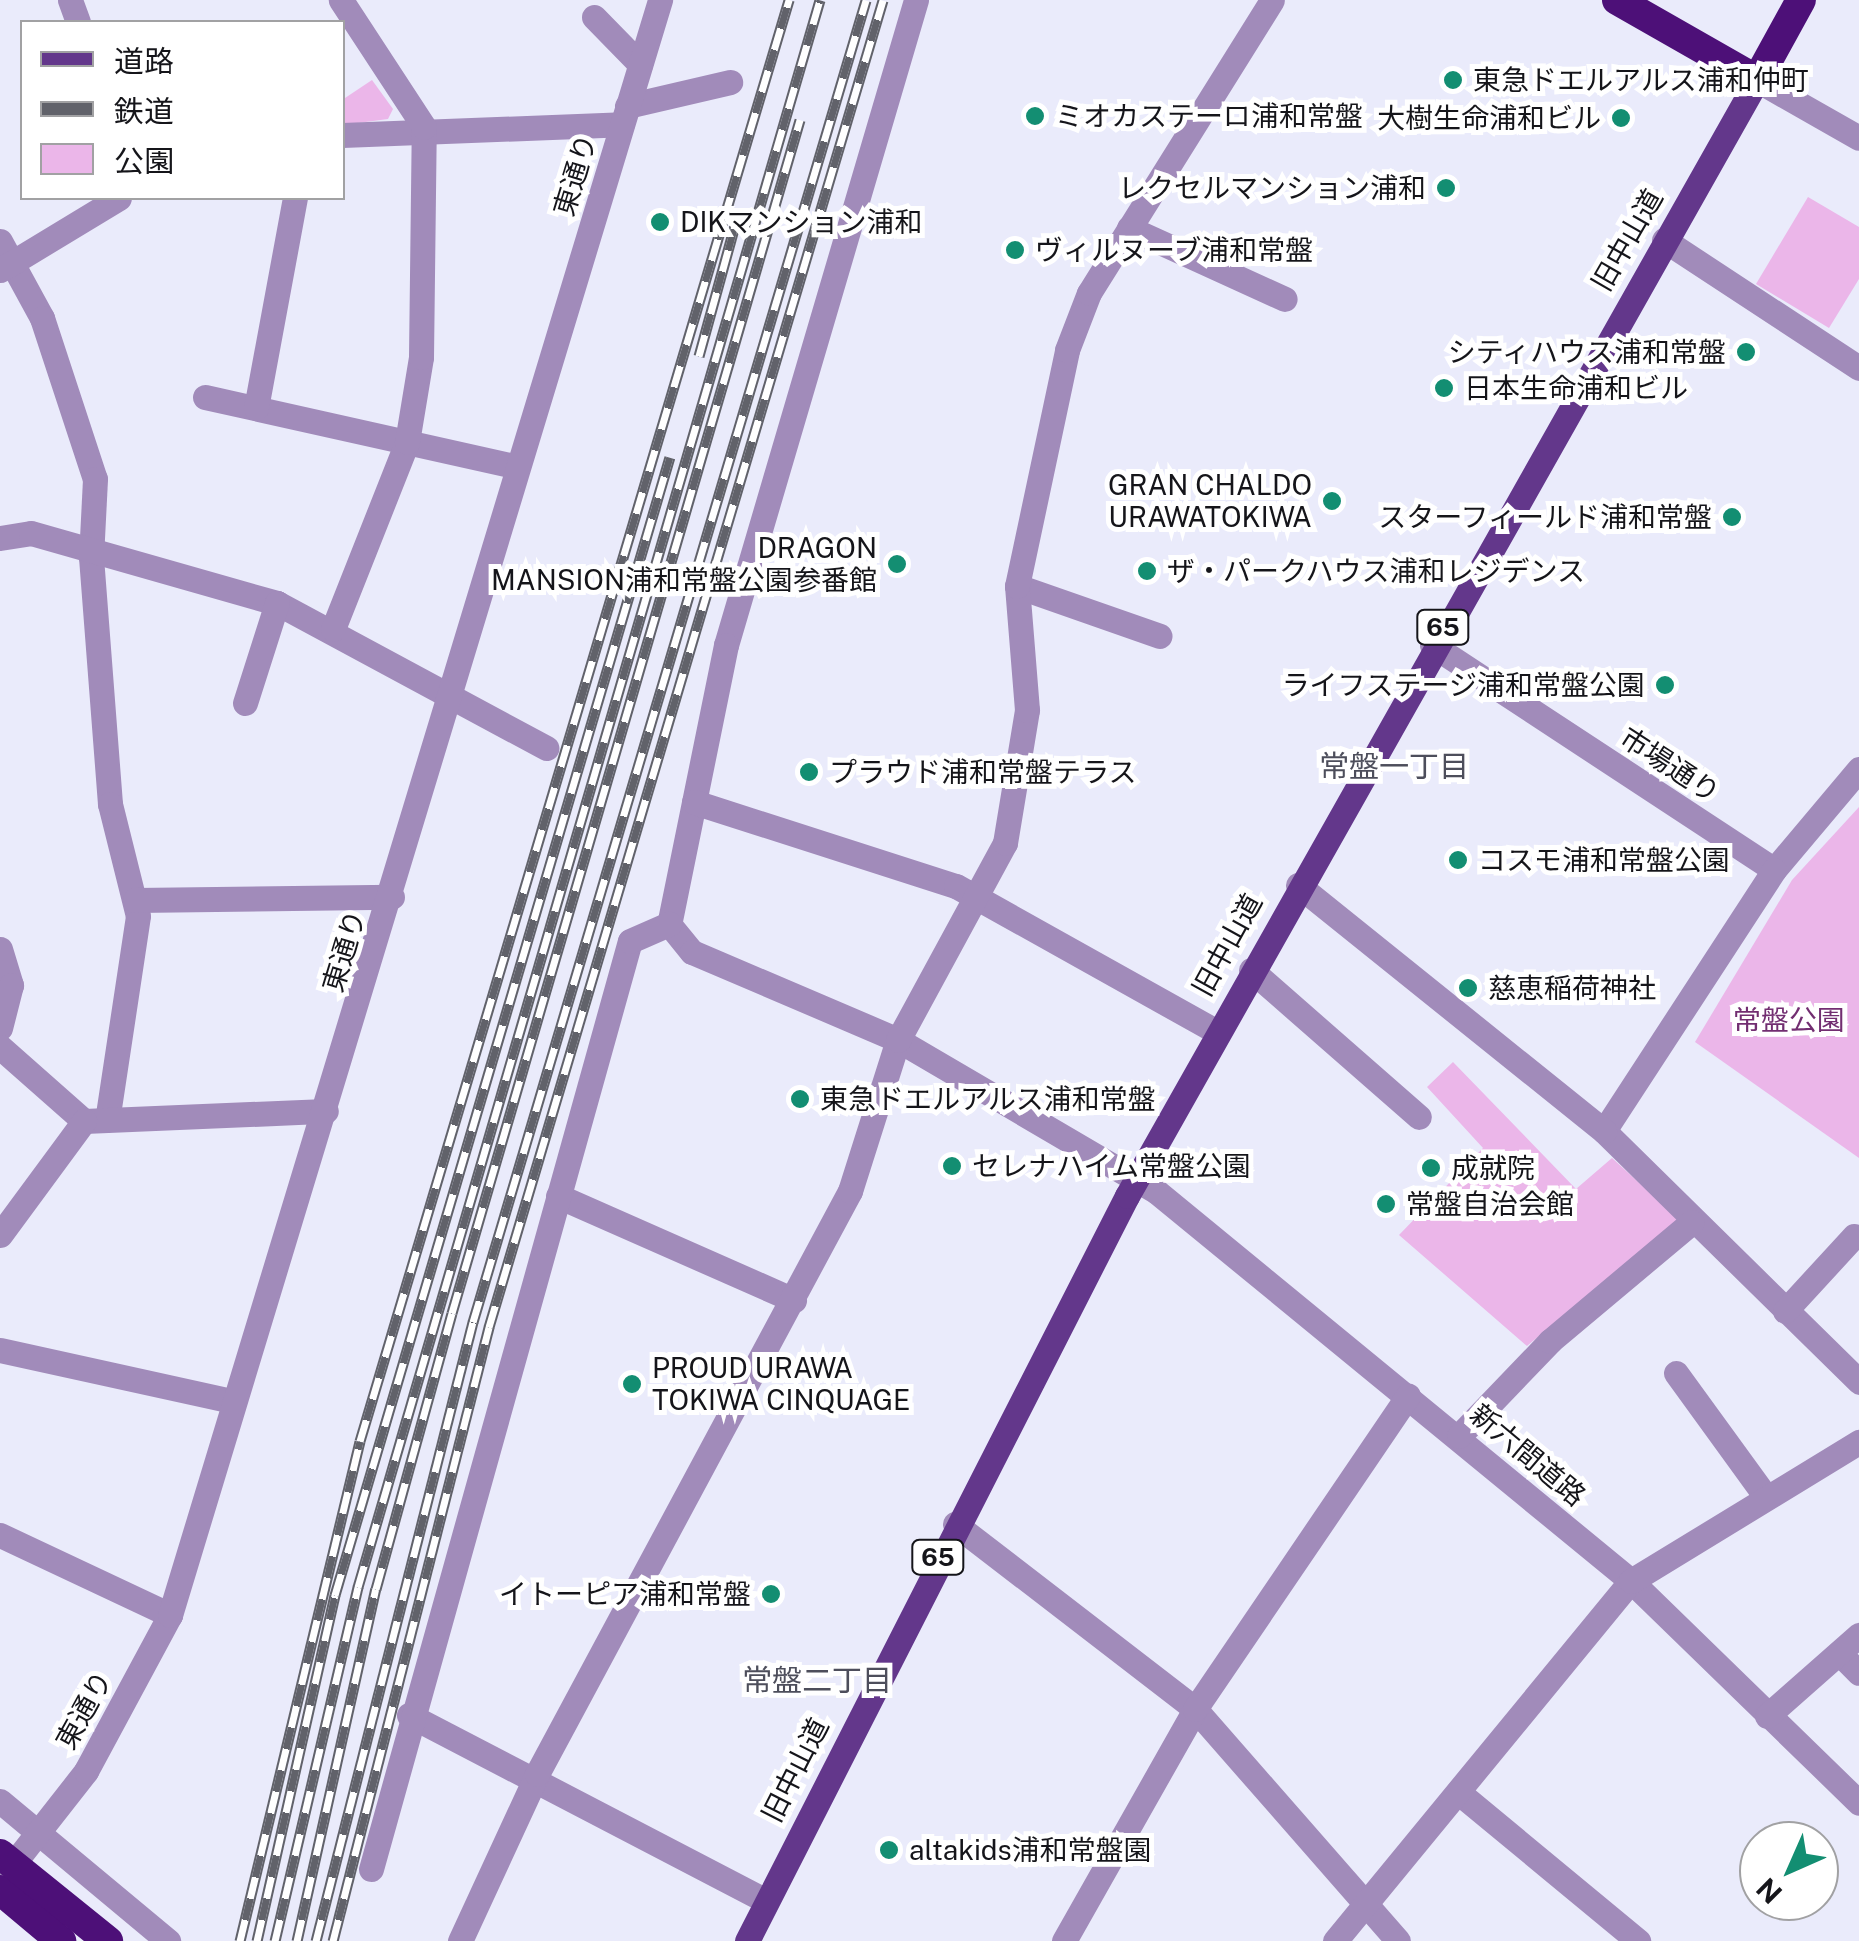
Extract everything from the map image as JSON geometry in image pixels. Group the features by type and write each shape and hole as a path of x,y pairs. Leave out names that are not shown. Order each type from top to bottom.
{"highway":[{"path":"1617,0 1757,80"},
{"name":"旧中山道","path":"1757,80 1801,0"},
{"path":"0,1854 108,1941"},
{"path":"0,1890 61,1941"}],"main road":[{"name":"旧中山道","path":"746,1941 955,1524 1217,1032 1432,645 1757,80"}],"street":[{"path":"333,628 407,442 421,357 424,127 341,0"},
{"name":"東通り","path":"0,1881 86,1771 170,1615 232,1401 392,897 516,467 660,0"},
{"path":"371,1869 409,1715 630,941 669,924 726,645 916,0"},
{"path":"460,1941 537,1774 794,1300 870,1144 898,1040 975,901 1015,806 1028,710 1017,586 1067,350 1129,228 1272,0"},
{"path":"594,17 640,64"},
{"path":"1757,80 1859,138"},
{"path":"345,135 624,115 730,82"},
{"path":"0,1235 95,1120 135,900 110,804 95,550 95,479 42,318 4,258 115,200"},
{"path":"256,408 295,200"},
{"path":"1129,228 1285,299"},
{"path":"1664,240 1859,368"},
{"path":"205,397 516,467"},
{"path":"0,538 30,532 277,603 333,628 546,748"},
{"path":"1017,586 1160,636"},
{"path":"245,703 277,603"},
{"name":"市場通り","path":"1432,645 1774,870"},
{"path":"1604,1130 1774,870 1859,770"},
{"path":"694,802 884,860 975,901 1217,1032"},
{"path":"1298,885 1604,1130 1692,1222 1859,1382"},
{"path":"135,900 392,897"},
{"name":"新六間道路","path":"669,924 692,952 898,1040 1138,1178 1408,1394 1631,1581 1859,1803"},
{"path":"0,949 12,985 0,1028"},
{"path":"1251,970 1419,1117"},
{"path":"0,1047 95,1120 326,1111"},
{"path":"558,1196 794,1300"},
{"path":"1459,1436 1550,1341 1692,1222"},
{"path":"1785,1311 1854,1236"},
{"path":"0,1350 232,1401"},
{"path":"1676,1373 1766,1497"},
{"path":"1064,1941 1195,1709 1408,1394"},
{"path":"1335,1941 1631,1581 1859,1442"},
{"path":"955,1524 1195,1709 1364,1908 1398,1941"},
{"path":"0,1535 170,1615"},
{"path":"1768,1716 1859,1634"},
{"path":"1839,1653 1859,1674"},
{"path":"409,1715 537,1774 766,1900"},
{"path":"1458,1792 1638,1941"},
{"path":"0,1801 40,1828 168,1941"}],"green space":[{"path":"372,80 393,109 388,119 345,125 345,98"},
{"path":"1808,197 1859,227 1859,279 1829,328 1756,284"},
{"name":"常盤公園","path":"1859,807 1859,1158 1695,1042 1792,880"},
{"path":"1453,1062 1576,1189 1612,1158 1679,1219 1527,1346 1399,1235 1483,1148 1427,1087"}],"railway":[{"path":"240,1941 360,1441 789,0"},
{"path":"275,1941 358,1587 820,0"},
{"path":"316,1941 473,1322 866,0"},
{"path":"333,1941 489,1327 883,0"},
{"path":"297,1941 376,1589 452,1313 800,120"},
{"path":"699,356 739,211"},
{"path":"257,1941 335,1595 670,457"}],"place":[{"name":"東急ドエルアルス浦和仲町","path":"1453,80"},
{"name":"ミオカステーロ浦和常盤","path":"1035,116"},
{"name":"大樹生命浦和ビル","path":"1621,118"},
{"name":"レクセルマンション浦和","path":"1446,188"},
{"name":"DIKマンション浦和","path":"660,222"},
{"name":"ヴィルヌーブ浦和常盤","path":"1015,250"},
{"name":"シティハウス浦和常盤","path":"1746,352"},
{"name":"日本生命浦和ビル","path":"1444,388"},
{"name":"GRAN CHALDO URAWATOKIWA","path":"1332,501"},
{"name":"スターフィールド浦和常盤","path":"1732,517"},
{"name":"DRAGON MANSION浦和常盤公園参番館","path":"897,564"},
{"name":"ザ・パークハウス浦和レジデンス","path":"1147,571"},
{"name":"ライフステージ浦和常盤公園","path":"1665,685"},
{"name":"プラウド浦和常盤テラス","path":"809,772"},
{"name":"コスモ浦和常盤公園","path":"1458,860"},
{"name":"慈恵稲荷神社","path":"1468,988"},
{"name":"東急ドエルアルス浦和常盤","path":"800,1099"},
{"name":"セレナハイム常盤公園","path":"952,1166"},
{"name":"成就院","path":"1431,1168"},
{"name":"常盤自治会館","path":"1386,1204"},
{"name":"PROUD URAWA TOKIWA CINQUAGE","path":"632,1384"},
{"name":"イトーピア浦和常盤","path":"771,1594"},
{"name":"altakids浦和常盤園","path":"889,1850"}],"district":[{"name":"常盤一丁目","path":"1394,766"},
{"name":"常盤二丁目","path":"817,1680"}]}
